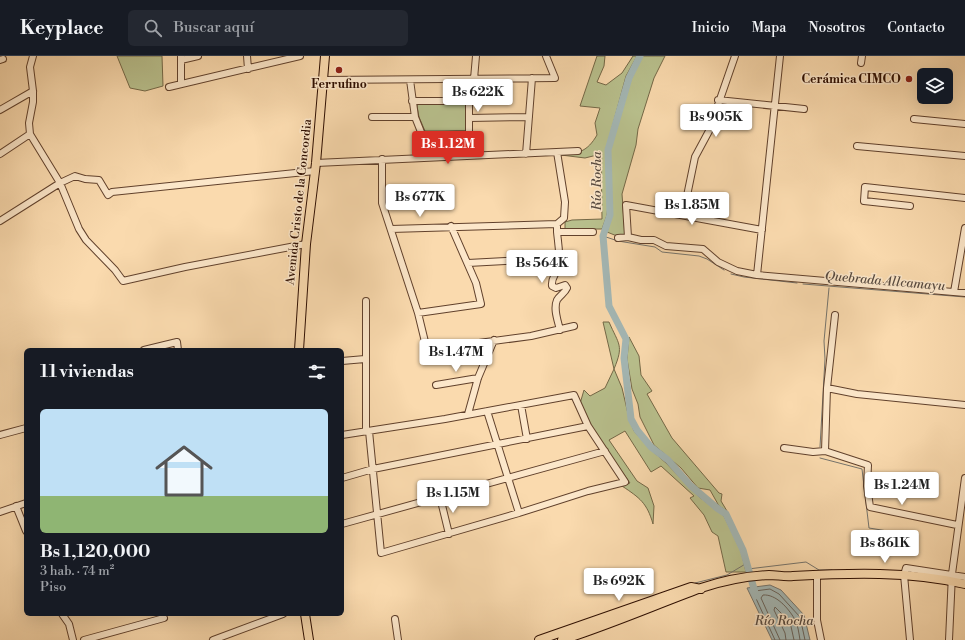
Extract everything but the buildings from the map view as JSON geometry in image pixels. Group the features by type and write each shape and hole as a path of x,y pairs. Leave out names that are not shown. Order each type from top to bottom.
{"main road":[{"name":"Avenida Cristo de la Concordia","path":"299,348 306,244 315,167 325,56"},
{"path":"562,640 670,599 691,594 701,588 731,581 770,575 791,577 817,574 951,577 965,584"},
{"path":"539,640 691,587 701,588"},
{"path":"306,616 308,640"}],"street":[{"path":"33,56 30,67 33,92 33,102 29,123 30,134 60,183 79,229 86,240 115,270 123,281 185,267 306,244"},
{"path":"181,84 181,58 198,56"},
{"path":"247,56 248,69"},
{"path":"169,87 248,69 284,58 300,56"},
{"path":"474,79 476,56"},
{"path":"323,80 555,78 546,56"},
{"path":"683,215 695,157 709,131 718,100 735,56"},
{"path":"757,275 780,56"},
{"path":"526,154 532,78"},
{"path":"410,80 415,117 431,156"},
{"path":"0,110 33,92"},
{"path":"718,100 804,109"},
{"path":"412,101 469,101 469,134 422,134"},
{"path":"372,117 415,117"},
{"path":"469,118 529,117"},
{"path":"914,119 965,124"},
{"path":"0,154 30,134"},
{"path":"857,146 965,156"},
{"path":"0,221 60,183 75,176 85,180 99,180 108,195 112,192 382,159 578,151"},
{"path":"557,152 565,202 564,218 558,224 557,232 559,258 558,268 551,280 552,286 556,288 565,285 567,288 564,294 556,301 555,308 560,330"},
{"path":"382,159 382,203 418,313 427,350 560,330 574,326"},
{"path":"910,206 864,201 865,187 965,198"},
{"path":"628,237 626,205 762,230"},
{"path":"390,229 558,224"},
{"path":"418,313 481,304 468,263 451,226"},
{"path":"954,292 965,228"},
{"path":"557,232 593,232"},
{"path":"618,238 628,237 641,240 654,240 666,246 703,249 718,262 736,272 965,293"},
{"path":"468,263 559,258"},
{"path":"344,435 368,431 487,411 574,395 588,426 625,482 588,491 449,534 381,553 368,431 365,359 366,301"},
{"path":"825,451 827,388 835,314"},
{"path":"468,414 478,378 494,340"},
{"path":"152,348 176,342 178,348"},
{"path":"344,361 365,359"},
{"path":"436,386 478,378"},
{"path":"827,388 857,394 965,405"},
{"path":"521,405 527,439"},
{"path":"487,411 519,513"},
{"path":"344,477 373,469 497,446 588,426"},
{"path":"0,435 24,429"},
{"path":"784,448 813,452 825,451 868,466 867,486 870,507 957,525"},
{"path":"344,523 605,451"},
{"path":"949,640 951,577 957,525 965,478"},
{"path":"440,497 449,534"},
{"path":"0,512 24,504"},
{"path":"16,506 24,526"},
{"path":"817,574 817,620 821,640"},
{"path":"904,575 910,640"},
{"path":"951,577 965,577"},
{"path":"64,616 70,624 73,640"},
{"path":"213,640 278,616"},
{"path":"84,640 164,618"},
{"path":"394,619 398,640"}],"green space":[{"path":"117,56 162,56 163,86 145,91 130,88"},
{"path":"597,56 605,56 604,66 597,82 606,85 622,73 633,56 637,56 626,76 606,150 608,205 607,215 602,229 565,229 565,222 572,220 602,219 601,154 585,158 561,155 582,151 590,145 597,135 595,123 600,108 580,106"},
{"path":"642,56 665,56 654,78 638,129 636,145 622,194 625,235 617,236 607,232 612,214 610,149 631,79"},
{"path":"418,103 465,104 467,130 464,132 425,131 419,117 417,106"},
{"path":"603,322 609,322 619,345 619,355 614,369"},
{"path":"629,337 639,356 641,375 652,391 647,394 672,438 719,493 722,494 721,501 727,511 719,506 710,490 698,488 681,468 654,445 640,417 638,404 632,389 627,359"},
{"path":"614,369 622,388 629,418 634,431 649,448 698,496 724,516 741,551 746,572 726,572 718,536 712,532 704,515 690,498 694,496 661,466 651,472 625,431 609,440 637,481 648,488 654,506 653,524 648,511 642,502 634,494 622,486 630,483 594,432 579,407 584,390 590,396 605,388"}],"water":[{"name":"Río Rocha","path":"770,585 781,590 804,615 810,640 772,640 747,588"}],"waterway":[{"name":"Río Rocha","path":"640,56 629,78 608,150 610,215 603,236 609,306 626,339 624,358 631,419 637,430 651,447 668,460 691,486 726,514 743,550 756,596"},
{"name":"Quebrada Allcamayu","path":"603,236 618,241 655,247 662,252 699,256 707,259 724,270"},
{"name":"Quebrada Allcamayu","path":"731,274 744,277 797,283"},
{"name":"Quebrada Allcamayu","path":"803,284 965,297"},
{"path":"820,447 825,359 824,341 829,288"},
{"path":"820,458 862,469 869,528 906,534"},
{"path":"748,569 806,562 819,570 832,570"},
{"path":"695,583 727,575 747,563"},
{"path":"551,640 558,638"}],"place":[{"name":"Ferrufino","path":"339,70"},
{"name":"Cerámica CIMCO","path":"909,79"}]}
